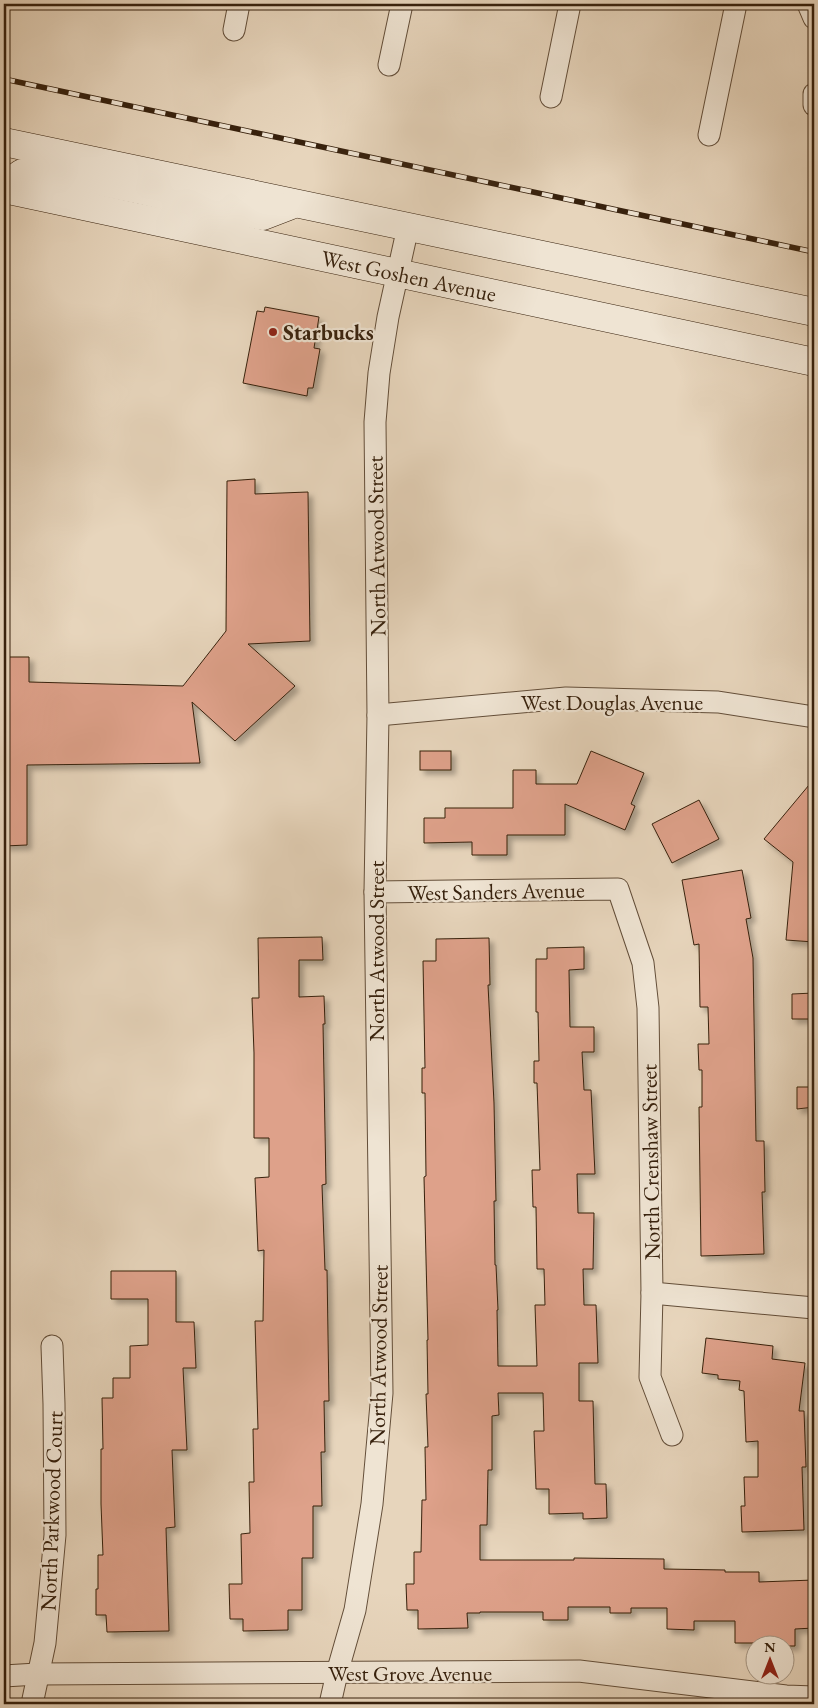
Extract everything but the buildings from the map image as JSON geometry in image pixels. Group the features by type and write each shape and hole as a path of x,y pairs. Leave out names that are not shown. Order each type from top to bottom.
{"main road":[{"name":"West Goshen Avenue","path":"4,142 814,312"},
{"path":"4,188 22,173 57,173 263,216 295,203"},
{"name":"West Goshen Avenue","path":"4,188 814,362"}],"street":[{"path":"234,30 239,4"},
{"path":"389,65 402,4"},
{"path":"551,96 570,4"},
{"path":"709,135 736,4"},
{"path":"808,4 814,18"},
{"path":"814,94 814,105"},
{"name":"North Atwood Street","path":"330,1704 336,1673 356,1600 372,1504 382,1394 375,892 378,715 375,422 379,373 388,316 408,226"},
{"name":"West Douglas Avenue","path":"378,715 566,698 718,702 814,717"},
{"name":"West Sanders Avenue","path":"375,892 618,889"},
{"name":"North Crenshaw Street","path":"618,889 643,962 647,999 652,1292 650,1376 672,1435"},
{"path":"652,1292 814,1308"},
{"name":"North Parkwood Court","path":"32,1704 45,1643 55,1535 52,1346"},
{"name":"West Grove Avenue","path":"4,1676 37,1674 579,1671 786,1696 814,1697"}],"railway":[{"path":"4,79 814,252"}],"place":[{"name":"Starbucks","path":"273,332"}]}
